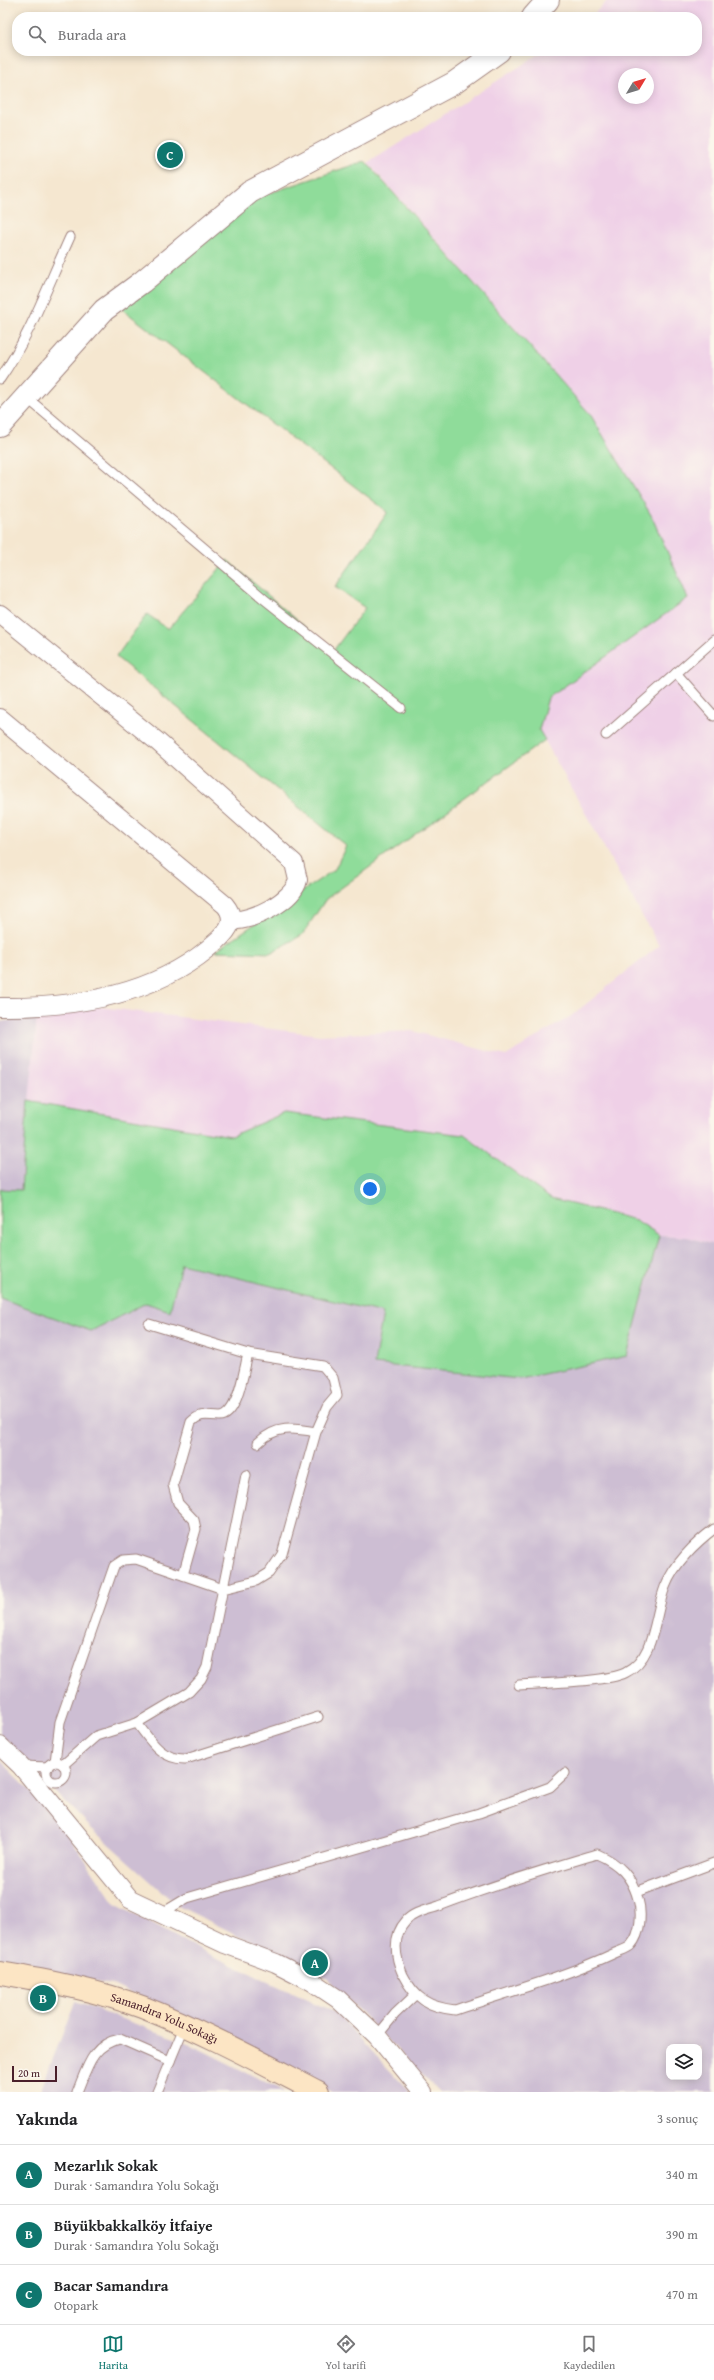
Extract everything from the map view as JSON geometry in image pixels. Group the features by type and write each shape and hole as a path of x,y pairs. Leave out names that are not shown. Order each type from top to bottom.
{"main road":[{"name":"Samandıra Yolu Sokağı","path":"0,1973 50,1981 141,2007 237,2049 304,2089"}],"street":[{"path":"537,12 548,0"},
{"path":"0,426 104,310 142,282 250,192 454,83 492,56"},
{"path":"0,614 158,742 294,863 298,880 290,894 253,918 231,920"},
{"path":"0,718 225,905 231,915 231,920 227,931 196,959 164,977 100,998 74,1002 0,1006"},
{"path":"0,1746 21,1766 130,1899 310,1981 338,1999 377,2036 423,2092"}],"lane":[{"path":"0,380 13,360 32,322 70,237"},
{"path":"26,396 264,599 401,708"},
{"path":"606,735 714,640"},
{"path":"676,673 714,716"},
{"path":"56,1765 60,1722 114,1566 123,1560 136,1560 223,1589 263,1577 279,1561 290,1530 316,1432 328,1407 336,1395 335,1383 329,1371 323,1366 248,1354 148,1324"},
{"path":"183,1575 195,1524 191,1516 178,1503 173,1485 191,1422 199,1416 206,1414 221,1416 232,1410 248,1354"},
{"path":"258,1443 272,1431 280,1429 316,1432"},
{"path":"21,1766 56,1765 66,1769 65,1778 57,1782 49,1779 47,1775 56,1765 96,1736 137,1723 189,1692 201,1679 207,1667 246,1475"},
{"path":"519,1685 615,1676 632,1668 648,1649 665,1586 689,1552 714,1529"},
{"path":"137,1723 160,1751 178,1760 186,1759 318,1717"},
{"path":"162,1913 187,1898 480,1813 550,1787 565,1773"},
{"path":"54,1806 57,1782"},
{"path":"597,1854 608,1858 625,1872 636,1892 640,1914 637,1930 631,1946 601,1960 455,2010 438,2007 415,1995 401,1970 396,1948 399,1931 411,1916 463,1896 597,1854"},
{"path":"636,1892 714,1863"},
{"path":"377,2036 395,2014 415,1995"},
{"path":"157,2092 185,2025"},
{"path":"77,2092 92,2056 97,2049 112,2040 120,2039 170,2061"}],"shaded area":[{"path":"608,0 714,0 714,1245 687,1237 659,1235 636,1220 551,1199 464,1135 284,1113 231,1136 28,1101 37,1015 62,1002 320,1035 412,1031 506,1056 571,1016 659,946 539,730 547,698 688,597 590,414 368,163 536,56 702,56 702,12 596,12"},
{"path":"37,1015 21,1190 0,1189 0,1022"},
{"path":"659,1235 687,1237 714,1245 714,2092 439,2092 328,1979 178,1906 92,1829 0,1736 0,1298 91,1331 146,1303 181,1264 383,1313 374,1363 627,1356"},
{"path":"0,1760 55,1815 115,1904 202,1951 336,2013 410,2092 332,2092 113,1985 0,1965"},
{"path":"75,2002 188,2043 285,2092 40,2092"}],"green space":[{"path":"365,161 590,414 651,515 688,598 548,698 539,730 545,740 326,899 302,935 270,953 215,951 335,869 346,846 116,657 147,614 168,629 227,560 333,651 365,608 335,587 388,512 122,309 255,198"},
{"path":"28,1101 231,1136 284,1113 464,1135 551,1199 636,1220 659,1235 627,1356 520,1379 374,1364 383,1313 181,1264 170,1311 146,1303 91,1331 0,1298 0,1189 21,1190"}],"place":[{"name":"Bacar Samandıra","path":"170,155"},
{"name":"Mezarlık Sokak","path":"315,1963"},
{"name":"Büyükbakkalköy İtfaiye","path":"43,1998"}]}
